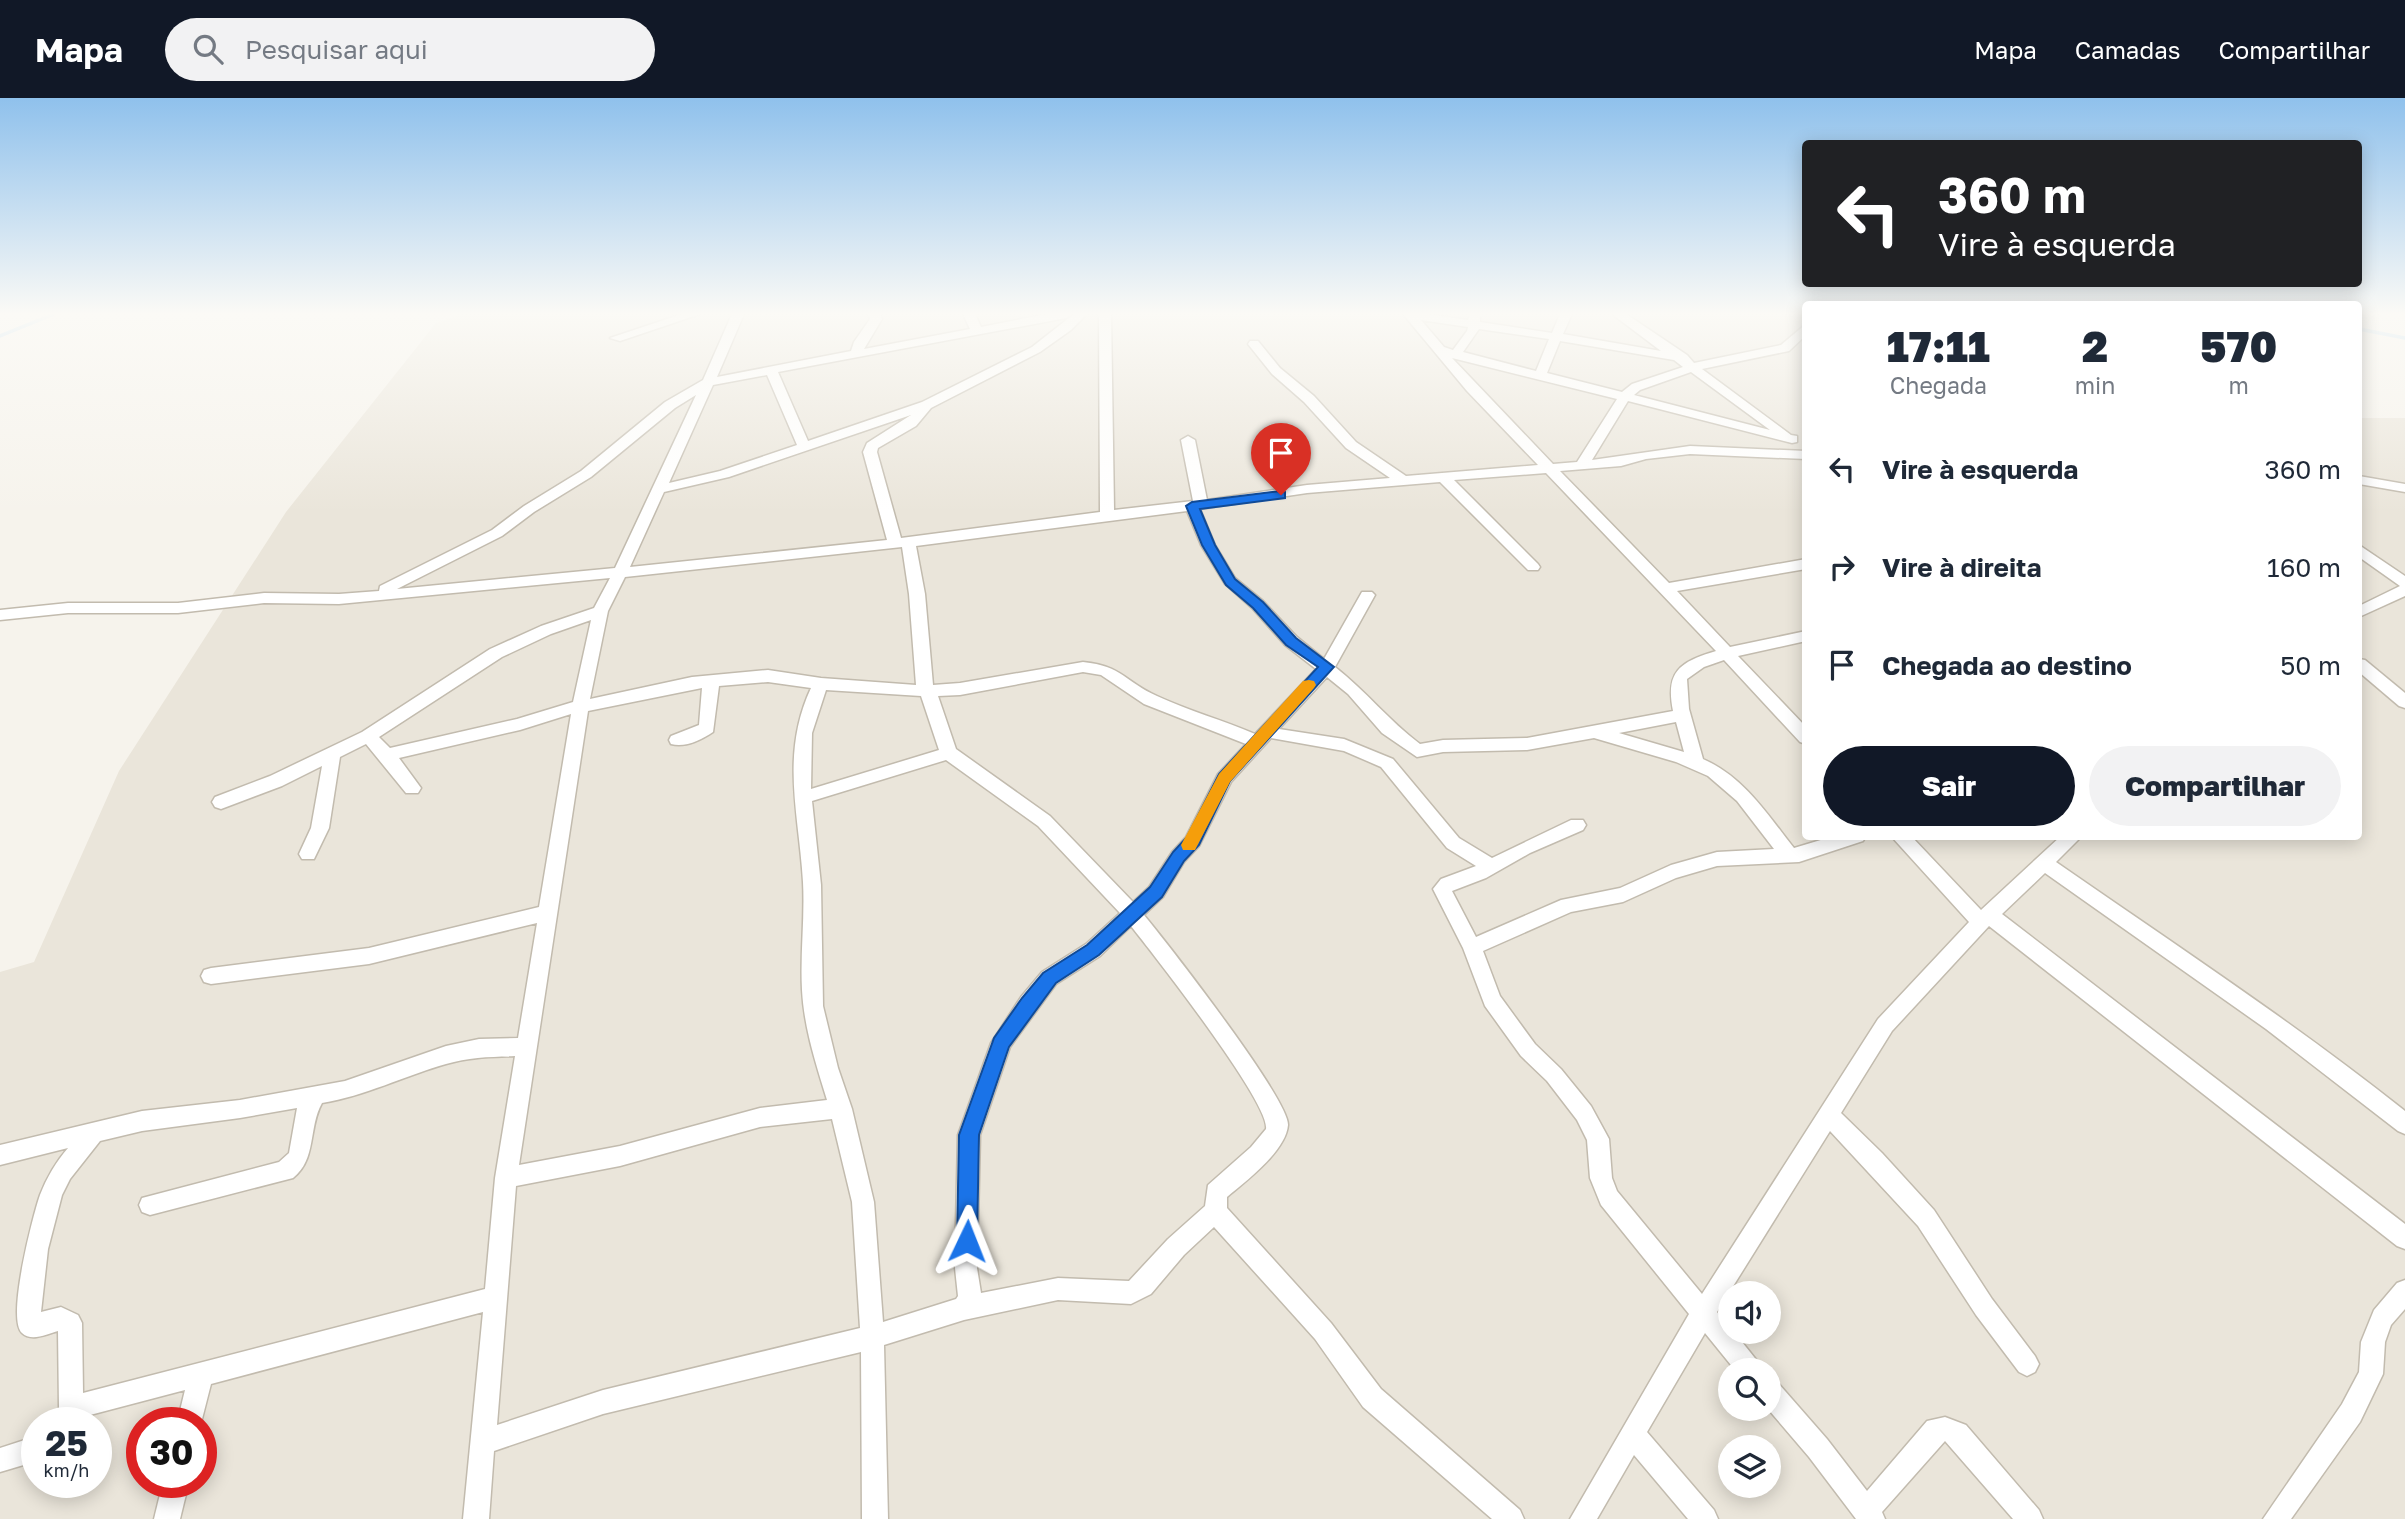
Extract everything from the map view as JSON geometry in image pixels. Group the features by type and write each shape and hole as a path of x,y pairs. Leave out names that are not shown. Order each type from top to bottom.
{"street":[{"path":"376,594 497,533 586,474 670,405 708,382 717,380"},
{"path":"775,380 804,446"},
{"path":"659,489 724,474 927,405 977,380"},
{"path":"1106,380 1107,515"},
{"path":"1287,380 1309,399 1351,445 1402,480"},
{"path":"1465,380 1546,468 1666,588 1802,734"},
{"path":"1554,380 1792,439"},
{"path":"1582,465 1625,396 1652,380"},
{"path":"1712,380 1802,445"},
{"path":"476,1519 506,1178 580,709 600,611 708,382"},
{"path":"927,405 911,423 872,446 870,452 902,541 917,594 922,679 933,702 941,739 949,753 1044,820 1133,916 1202,1006 1278,1120 1276,1131 1269,1142 1216,1192 1216,1211 1224,1223 1323,1331 1372,1398 1511,1519"},
{"path":"1188,440 1196,506 1208,545 1230,582 1258,605 1291,641 1354,690 1388,729 1417,751 1455,746 1527,744 1682,715"},
{"path":"0,615 68,608 160,609 264,598 339,599 769,558 995,532 1307,489 1582,465 1703,448 1802,456"},
{"path":"1442,476 1533,567"},
{"path":"2362,481 2405,488"},
{"path":"2362,552 2405,583"},
{"path":"1666,588 1802,565"},
{"path":"2362,611 2405,590"},
{"path":"964,1308 970,1298 966,1268 969,1135 1001,1043 1049,978 1093,950 1156,892 1178,857 1193,841 1224,778 1326,667 1349,631 1367,595"},
{"path":"221,802 276,781 368,736 496,653 600,611"},
{"path":"1695,763 1693,744 1682,715 1679,677 1685,668 1725,653 1802,637"},
{"path":"2362,666 2405,702"},
{"path":"387,755 520,723 549,713 710,682 768,676 821,684 927,691 960,689 1083,667 1104,668 1118,675 1141,696 1263,736 1333,742 1374,755 1395,770 1453,843 1492,867"},
{"path":"677,740 696,735 707,728 710,682"},
{"path":"821,684 811,701 801,743 801,798 812,883 810,988 817,1026 842,1109 863,1203 873,1337 875,1519"},
{"path":"1591,731 1695,763 1726,780 1788,855"},
{"path":"368,736 387,755 412,788"},
{"path":"1395,770 1426,750"},
{"path":"308,854 320,828 333,751"},
{"path":"801,798 949,753"},
{"path":"1577,825 1524,848 1492,867 1447,884 1442,889 1443,895 1472,947 1492,1000 1528,1050 1554,1075 1577,1104 1598,1139 1601,1178 1609,1198 1740,1358"},
{"path":"1472,947 1568,905 1623,895 1671,872 1717,859 1811,852 1846,840"},
{"path":"1904,840 1985,919 2405,1238"},
{"path":"1583,1519 1634,1436 1702,1315 1885,1025 1985,919 2069,840"},
{"path":"2045,864 2250,1006 2361,1087 2405,1124"},
{"path":"211,976 369,956 550,912"},
{"path":"0,1155 142,1121 240,1109 345,1090 446,1055 479,1048 527,1047"},
{"path":"150,1205 292,1167 299,1158 306,1115 316,1096"},
{"path":"506,1178 570,1163 625,1155 706,1131 776,1115 818,1108 842,1109"},
{"path":"1828,1115 1892,1178 1926,1217 1984,1307 2027,1364"},
{"path":"70,1407 70,1323 61,1319 31,1326 28,1323 45,1210 64,1168 92,1134"},
{"path":"481,1443 603,1402 873,1337 964,1308 1058,1289 1131,1293 1143,1286 1176,1247 1216,1211"},
{"path":"2276,1519 2351,1413 2371,1374 2374,1342 2382,1318 2405,1291"},
{"path":"96,1407 201,1374 494,1298"},
{"path":"194,1407 201,1374"},
{"path":"1781,1406 1818,1448 1869,1515 1936,1430 1945,1429 1957,1434 2030,1519"},
{"path":"1634,1436 1705,1519"},
{"path":"0,1460 21,1453"},
{"path":"167,1519 172,1498"}],"shaded area":[{"path":"391,380 1802,380 1802,840 2362,840 2362,418 2405,418 2405,1519 0,1519 0,972 34,962 119,771 286,512"}],"slow traffic":[{"path":"1189,845 1224,778 1309,685"}],"route":[{"path":"967,1241 969,1135 972,1119 1001,1043 1049,978 1093,950 1156,892 1178,857 1193,841 1224,778 1326,667 1291,641 1258,605 1230,582 1208,545 1192,506 1281,495"}]}
